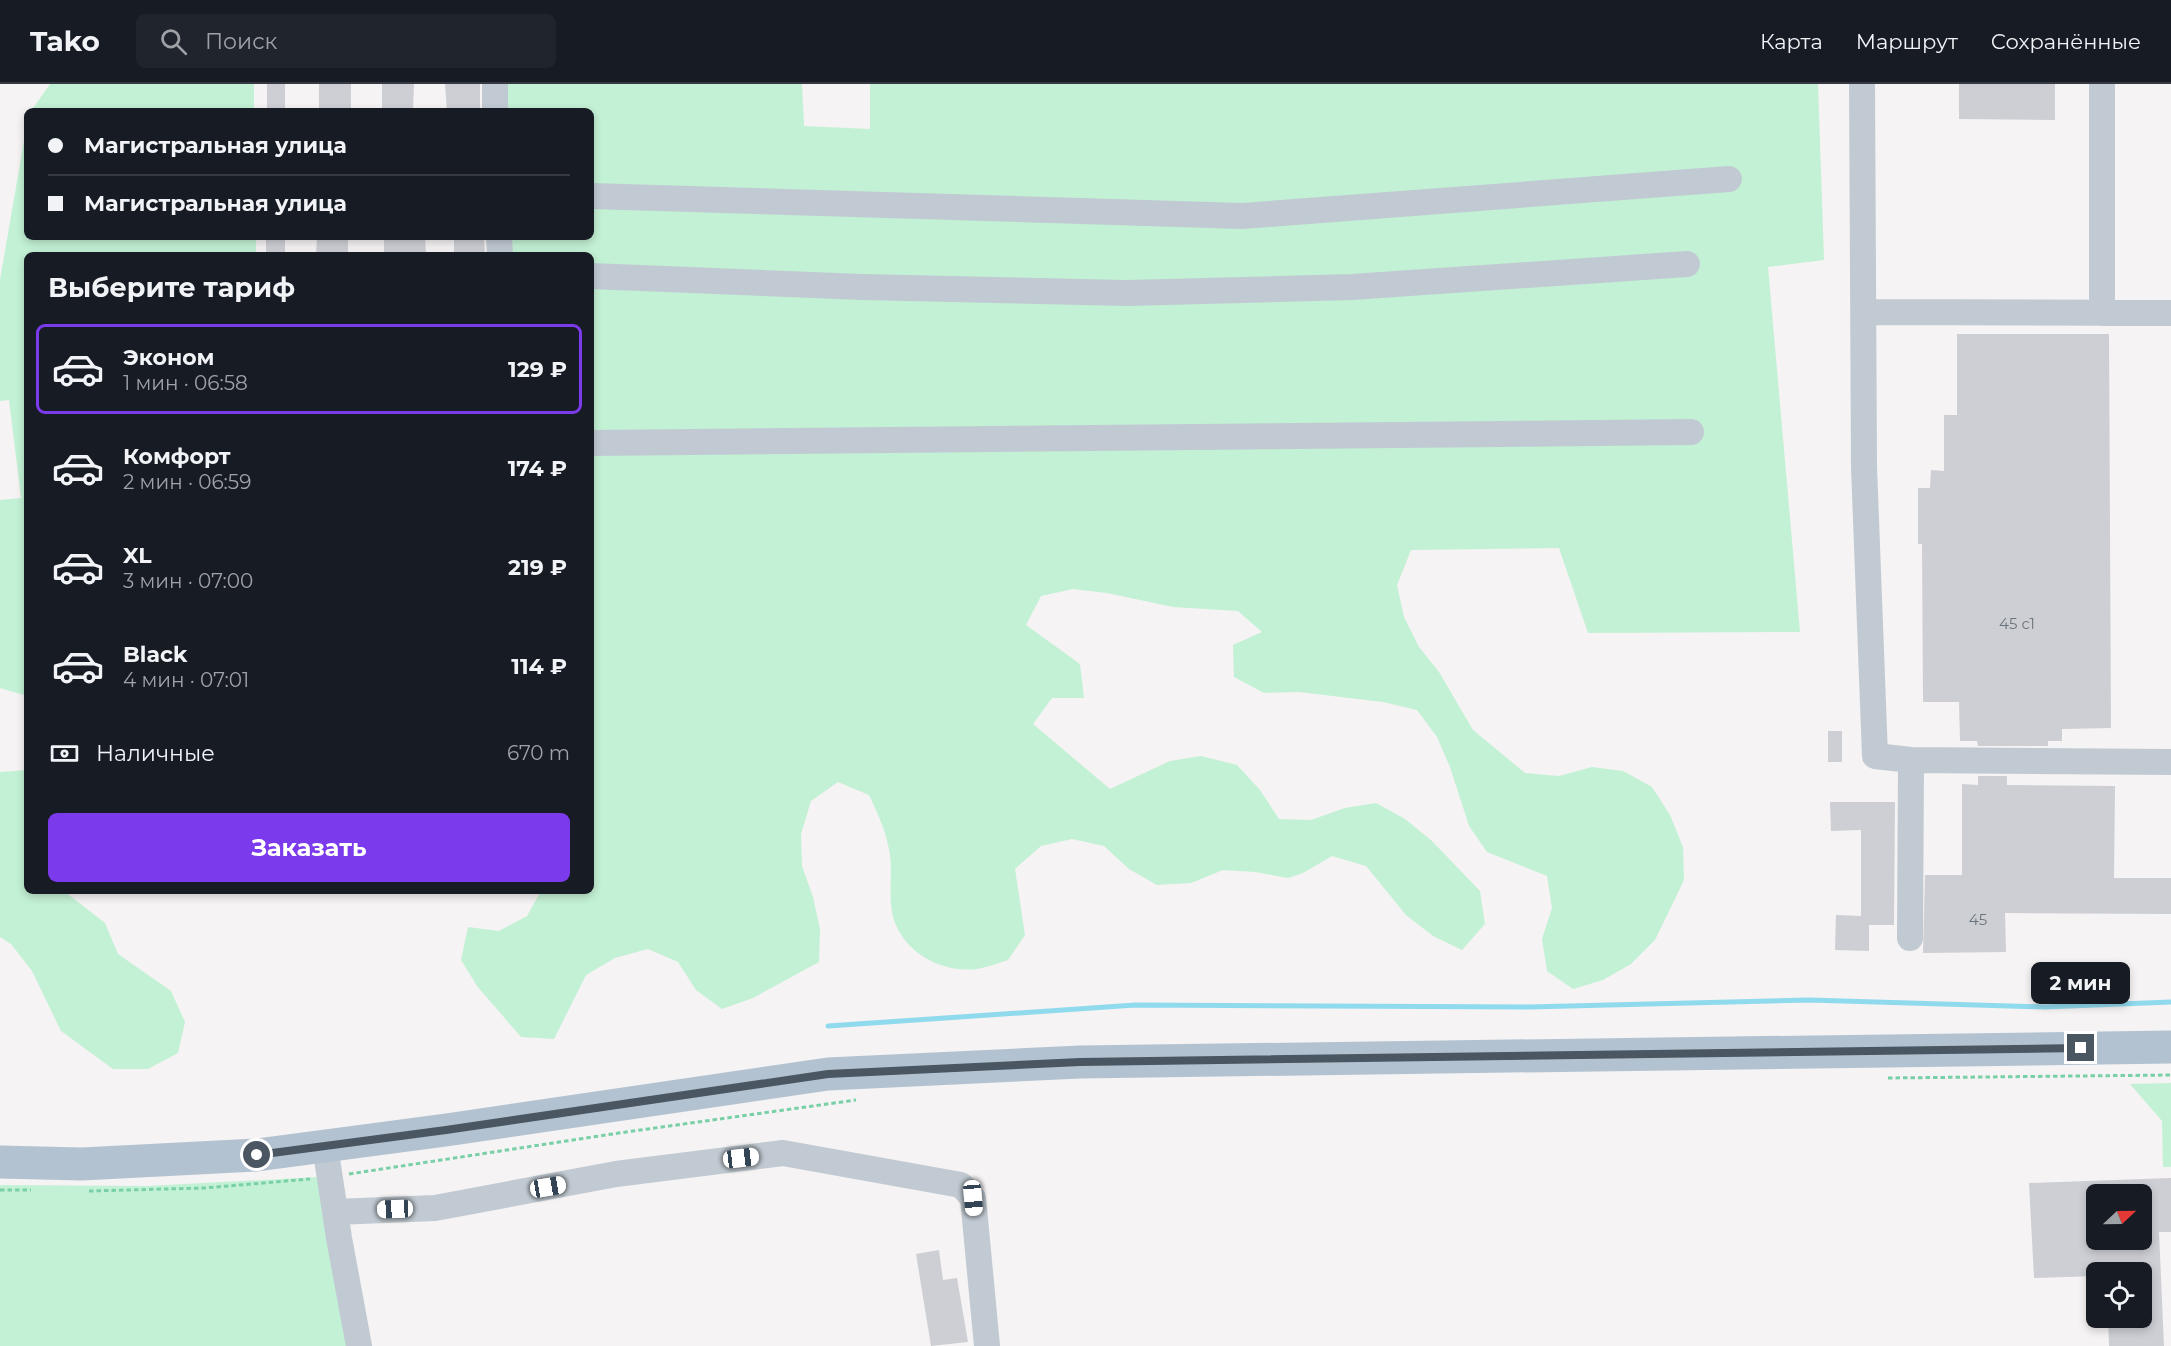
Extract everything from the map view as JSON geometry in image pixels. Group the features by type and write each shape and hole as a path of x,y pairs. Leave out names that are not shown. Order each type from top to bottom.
{"main road":[{"path":"0,1162 81,1164 257,1155 328,1162 828,1074 881,1071 1103,1061 2171,1047"}],"lane":[{"path":"495,84 495,108"},
{"path":"1862,84 1864,467 1875,756 1911,760 2171,762"},
{"path":"2102,84 2102,313"},
{"path":"594,196 1242,216 1729,179"},
{"path":"594,276 1127,293 1352,287 1687,264"},
{"path":"1864,312 2171,313"},
{"path":"594,443 1691,432"},
{"path":"1910,938 1911,760"},
{"path":"335,1212 435,1208 616,1174 783,1152 961,1185 973,1198 987,1346"},
{"path":"328,1162 359,1346"}],"path":[{"path":"1888,1078 2171,1075"},
{"path":"89,1191 204,1188 328,1162 453,1160 619,1133 865,1099"},
{"path":"0,1190 33,1190"}],"green space":[{"path":"50,84 254,84 254,108 33,108"},
{"path":"505,84 802,84 804,126 870,129 870,84 1818,84 1824,260 1768,267 1800,632 1588,633 1559,548 1411,550 1397,585 1404,617 1419,647 1439,672 1473,730 1525,773 1559,776 1592,767 1623,771 1652,787 1670,815 1683,847 1684,880 1655,940 1631,964 1603,980 1573,989 1547,971 1542,939 1552,908 1547,876 1487,852 1469,826 1450,767 1437,737 1417,710 1383,702 1299,692 1264,693 1234,677 1233,645 1262,632 1238,611 1173,607 1107,593 1073,589 1041,596 1026,625 1080,664 1084,698 1052,698 1033,724 1110,789 1170,761 1201,756 1237,765 1260,790 1279,819 1311,820 1345,808 1376,803 1405,819 1432,841 1480,891 1485,924 1462,950 1433,936 1406,915 1366,866 1332,856 1303,873 1288,878 1255,872 1223,870 1191,883 1157,885 1129,869 1104,846 1072,839 1041,846 1015,869 1025,935 1008,960 977,969 952,968 928,960 918,953 901,934 893,915 890,855 879,817 869,795 838,782 811,801 801,834 802,866 813,897 820,929 819,962 753,998 722,1009 696,990 678,962 648,949 615,958 586,975 554,1039 521,1037 477,986 461,960 468,927 499,931 527,916 539,894 594,894 594,252 510,252 510,240 594,240 594,108 506,108"},
{"path":"24,140 24,240 256,240 256,252 24,252 24,695 0,688 0,500 21,498 9,400 0,401 0,280"},
{"path":"24,770 24,894 68,894 105,923 118,954 171,991 185,1022 178,1053 148,1069 113,1069 61,1031 32,971 11,944 0,937 0,772"},
{"path":"2171,1083 2171,1167 2163,1167 2162,1121 2130,1084"},
{"path":"319,1177 347,1346 0,1346 0,1185 146,1186"}],"building":[{"path":"267,84 285,84 285,108 267,108"},
{"path":"319,84 351,84 351,108 319,108"},
{"path":"382,84 414,84 413,108 382,108"},
{"path":"445,84 480,84 480,108 447,108"},
{"path":"1959,84 2055,84 2055,120 1959,119"},
{"path":"266,240 285,240 285,252 266,252"},
{"path":"317,240 348,240 348,252 316,252"},
{"path":"384,240 425,240 426,252 384,252"},
{"path":"454,240 484,240 485,252 454,252"},
{"path":"1957,334 2109,334 2111,728 2062,729 2062,741 2048,741 2048,746 1978,746 1977,741 1960,741 1959,702 1923,702 1922,544 1918,544 1918,488 1930,488 1931,470 1944,471 1944,415 1957,415"},
{"path":"1828,731 1842,731 1842,762 1828,762"},
{"path":"1978,776 2007,776 2007,785 2115,786 2114,878 2171,878 2171,914 2005,913 2006,952 1923,953 1925,875 1962,875 1962,784 1978,785"},
{"path":"1830,802 1895,802 1894,925 1869,925 1869,951 1835,950 1836,915 1861,916 1861,830 1831,831"},
{"path":"2171,1178 2171,1232 2159,1232 2164,1346 2109,1346 2108,1328 2152,1328 2152,1262 2086,1262 2086,1276 2034,1278 2029,1183"},
{"path":"939,1250 943,1280 957,1278 968,1342 931,1346 916,1254"}],"waterway":[{"path":"828,1026 1135,1005 1529,1007 1809,1000 2045,1007 2171,1002"}],"route":[{"path":"257,1155 828,1074 1102,1061 2081,1048"}]}
